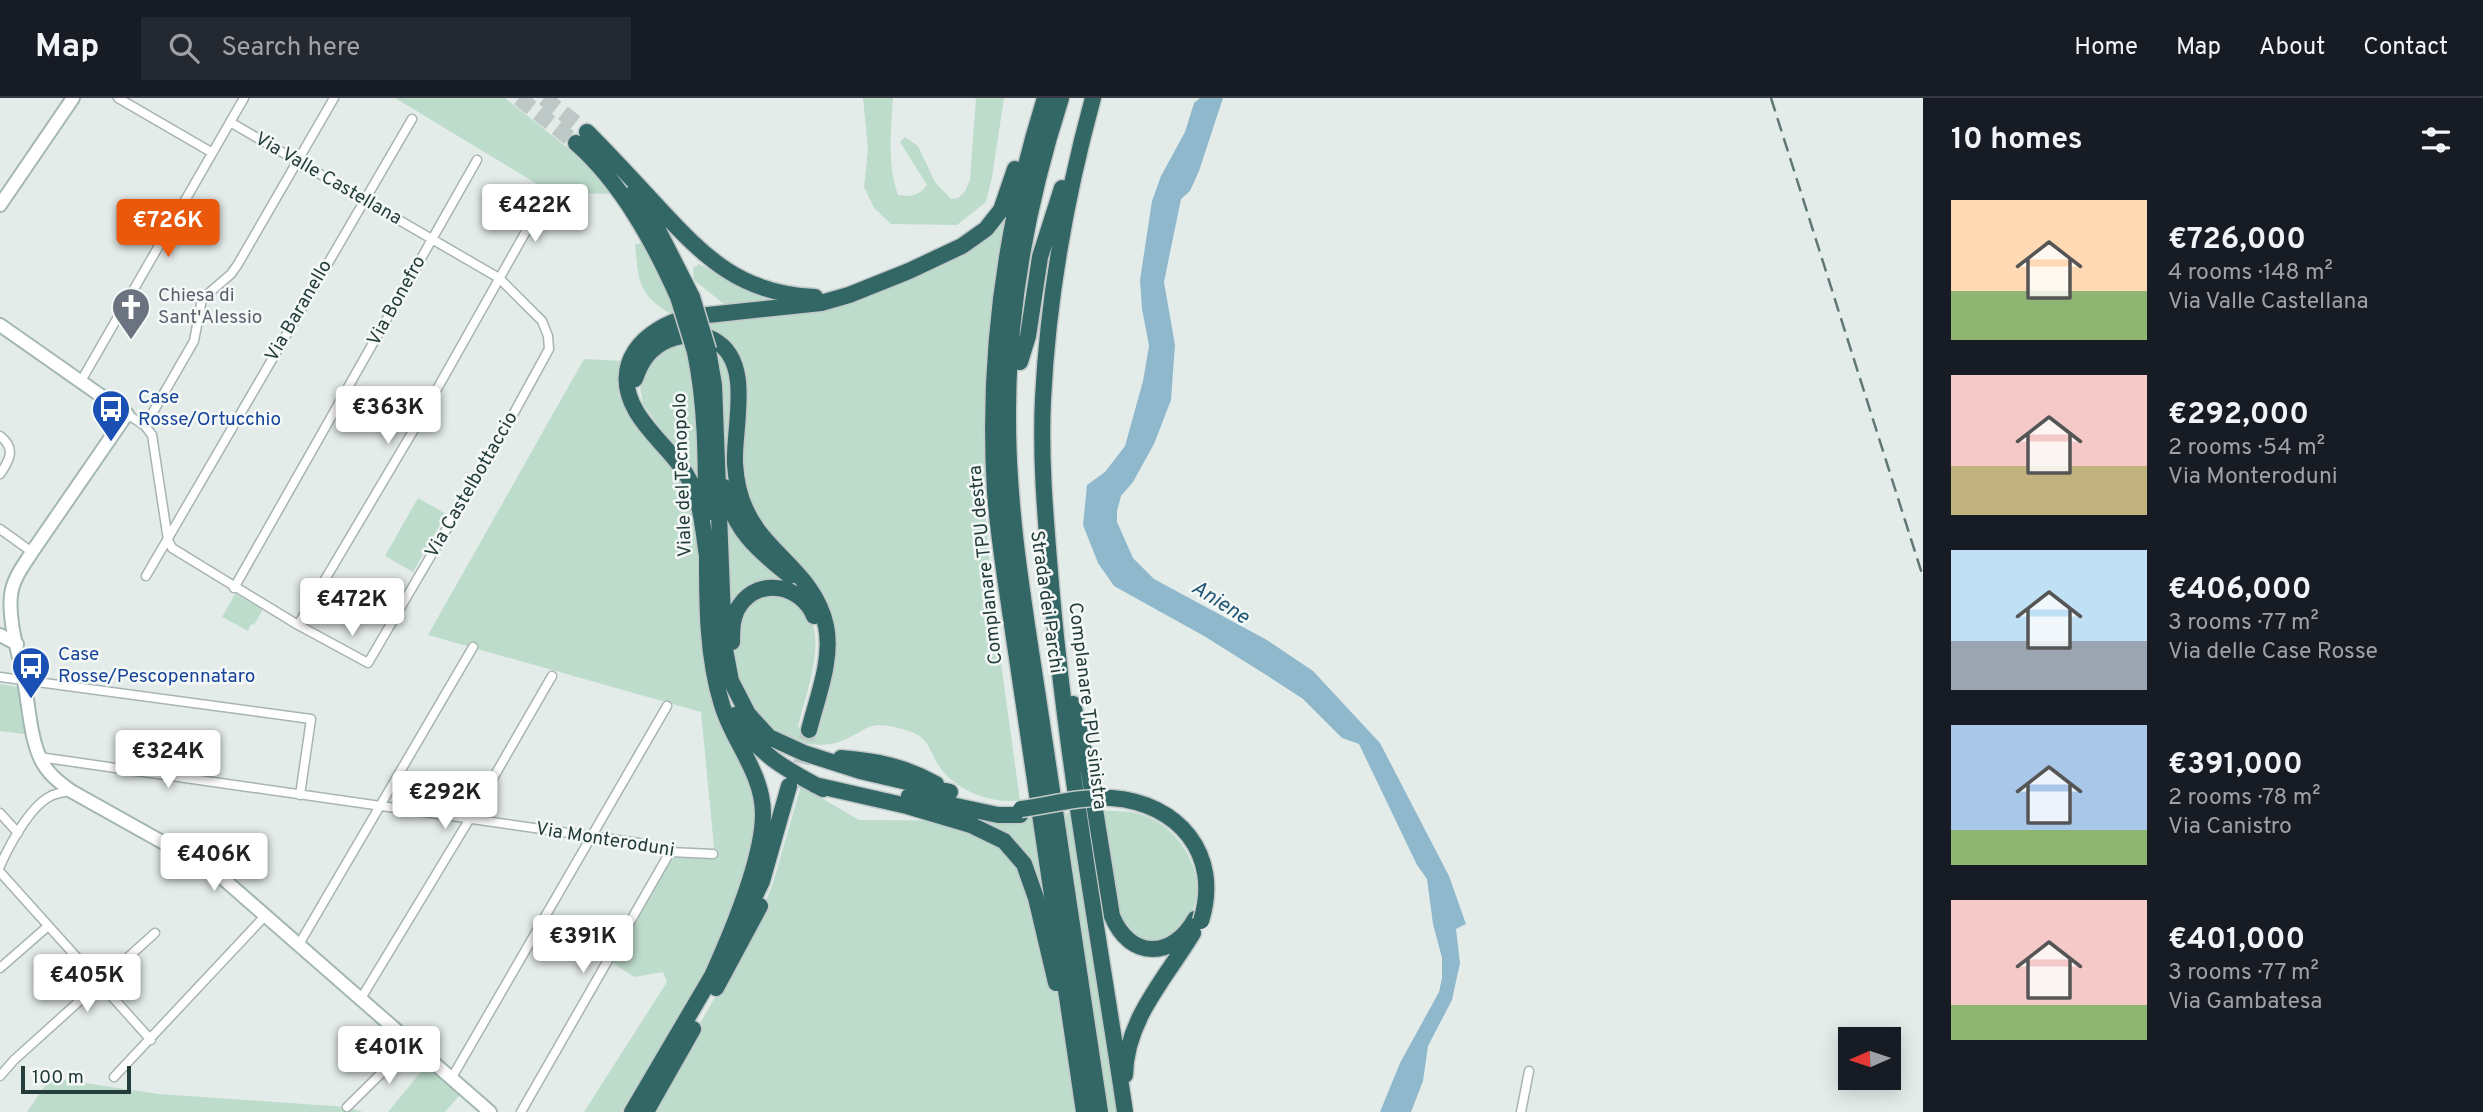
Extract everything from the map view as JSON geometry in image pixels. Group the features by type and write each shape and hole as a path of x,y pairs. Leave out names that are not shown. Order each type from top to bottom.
{"highway":[{"path":"707,556 700,507 691,484 677,459 637,413 631,399 628,369 638,346 658,327 689,317 802,306 849,295 962,246 986,229 1001,210 1037,98"},
{"name":"Complanare TPU destra","path":"1045,98 1026,163 1001,292 995,359 995,493 1004,577 1084,1112"},
{"name":"Strada dei Parchi","path":"1061,98 1027,226 1016,300 1009,383 1010,475 1020,575 1100,1112"},
{"name":"Strada dei Parchi","path":"1070,98 1037,226 1020,362 1020,474 1029,576 1110,1112"},
{"path":"1020,362 1028,336 1040,257 1092,98"},
{"name":"Complanare TPU sinistra","path":"1092,98 1074,168 1060,240 1049,323 1043,401 1044,490 1055,638 1126,1112"},
{"name":"Viale del Tecnopolo","path":"685,297 622,194 582,138 609,153 656,226 685,297 714,385 717,455"},
{"path":"609,153 692,244 713,263 737,277 786,295 849,295"},
{"path":"637,413 635,380 642,361 656,346 672,338 691,334 710,338 723,347 738,377 735,464 742,502 758,532 794,567 817,601 827,631 827,656 806,730 819,647 814,616 806,601 791,591 771,587 750,595 740,605 732,630 736,694"},
{"name":"Viale del Tecnopolo","path":"702,351 707,556 714,672"},
{"path":"717,455 728,505 739,528 769,559 817,601"},
{"path":"717,455 724,644 727,666 736,694 748,714 769,737 810,755 863,760 911,770 950,792 978,803 1020,812"},
{"path":"1051,580 1116,926 1138,946 1161,949 1185,935 1198,920"},
{"path":"714,672 744,730 760,750 777,764 815,785 907,806 971,825 1004,841 1024,864 1036,898 1079,1084"},
{"path":"712,976 727,943 747,885 763,816 758,783 726,716 714,672"},
{"path":"777,764 998,815 1089,799 1112,798 1144,804 1175,821 1192,839 1203,860 1206,889 1198,920 1136,1023 1126,1062 1126,1112"},
{"path":"632,1112 745,919 762,881 792,786 769,881 754,921 646,1112"}],"street":[{"path":"0,205 73,98"},
{"path":"118,98 211,152"},
{"path":"81,381 244,98"},
{"path":"145,426 194,341 202,299 232,273 334,98"},
{"name":"Via Baranello","path":"146,576 412,119"},
{"name":"Via Valle Castellana","path":"230,122 499,278"},
{"name":"Via Bonefro","path":"234,588 477,160"},
{"path":"298,625 419,421 547,194"},
{"name":"Via Castelbottaccio","path":"168,540 174,550 234,588 368,663 544,360 550,340 542,321 499,278"},
{"path":"0,325 145,426 153,443 168,540"},
{"path":"127,414 32,552 15,580 11,593 11,612 39,757 49,773 71,791 205,866 490,1112"},
{"path":"0,436 8,443 11,451 0,474"},
{"path":"0,529 32,552"},
{"path":"0,635 17,644"},
{"path":"298,946 473,647"},
{"path":"360,1000 552,676"},
{"path":"0,677 311,719 300,795"},
{"path":"452,1079 667,706"},
{"name":"Via Monteroduni","path":"39,757 639,843 670,852 713,854"},
{"path":"0,866 18,833 45,799 71,791"},
{"path":"0,813 18,833"},
{"path":"521,1112 670,852"},
{"path":"0,872 151,1040"},
{"path":"114,1077 264,917"},
{"path":"0,968 47,927"},
{"path":"0,1076 14,1060 155,933"},
{"path":"347,1108 411,1044"},
{"path":"1521,1112 1529,1071"}],"green space":[{"path":"395,98 505,98 588,164 613,194 552,193"},
{"path":"863,98 893,98 891,159 898,195 914,195 927,185 900,142 905,137 918,146 935,182 951,199 958,198 965,191 970,180 976,98 1004,98 986,202 957,225 891,224 874,208 864,187 868,149"},
{"path":"1008,209 989,358 985,508 993,604 1020,801 996,800 963,788 944,773 924,739 911,732 880,725 869,727 841,741 814,745 798,742 770,726 750,702 738,673 735,633 742,613 759,595 790,594 811,619 814,658 798,727 813,732 834,636 761,527 742,484 743,392 705,319 829,307 956,256"},
{"path":"643,243 675,311 672,315 652,300 642,286 635,244"},
{"path":"699,264 738,283 807,303 730,309 694,280 693,268"},
{"path":"685,339 697,410 700,490 684,461 643,404 640,386 648,360"},
{"path":"713,347 720,352 731,376 731,481 726,485"},
{"path":"584,359 623,361 618,377 619,396 628,413 660,450 685,485 696,523 703,661 716,718 752,784 757,816 745,884 696,992 621,1112 584,1112 667,982 663,972 634,977 613,963 673,856 715,858 701,712 428,635"},
{"path":"418,498 446,514 413,572 385,556"},
{"path":"726,519 747,545 797,587 729,606"},
{"path":"235,594 263,609 248,631 222,617"},
{"path":"0,684 20,687 31,735 0,731"},
{"path":"801,786 859,820 1008,821 1085,811 1130,1112 650,1112 757,923 773,883"},
{"path":"1102,811 1124,811 1158,822 1170,832 1189,856 1197,885 1196,900 1189,917 1170,940 1142,943 1118,920"},
{"path":"430,1061 464,1090 445,1112 388,1112"},
{"path":"50,1078 159,1094 347,1107 363,1112 27,1112"}],"water":[{"path":"1200,98 1223,98 1199,171 1190,191 1181,199 1164,282 1175,345 1171,400 1154,444 1133,482 1121,496 1117,522 1133,558 1154,579 1267,640 1313,671 1380,743 1449,876 1466,924 1456,929 1460,963 1452,1000 1428,1046 1423,1081 1411,1112 1380,1112 1400,1063 1439,992 1442,958 1433,924 1427,879 1417,865 1359,744 1342,738 1303,699 1263,673 1204,636 1114,586 1098,563 1083,525 1087,485 1105,472 1125,446 1143,381 1149,346 1140,280 1152,201 1161,176 1185,132 1194,103"}],"tunnel":[{"path":"519,98 576,143"},
{"path":"544,98 587,132"},
{"path":"796,787 809,730"}],"railway":[{"path":"1771,98 1923,577"}],"place":[{"name":"Chiesa di Sant'Alessio","path":"131,341"},
{"name":"Case Rosse/Ortucchio","path":"111,443"},
{"name":"Case Rosse/Pescopennataro","path":"31,700"}],"water label":[{"name":"Aniene","path":"1220,603"}]}
